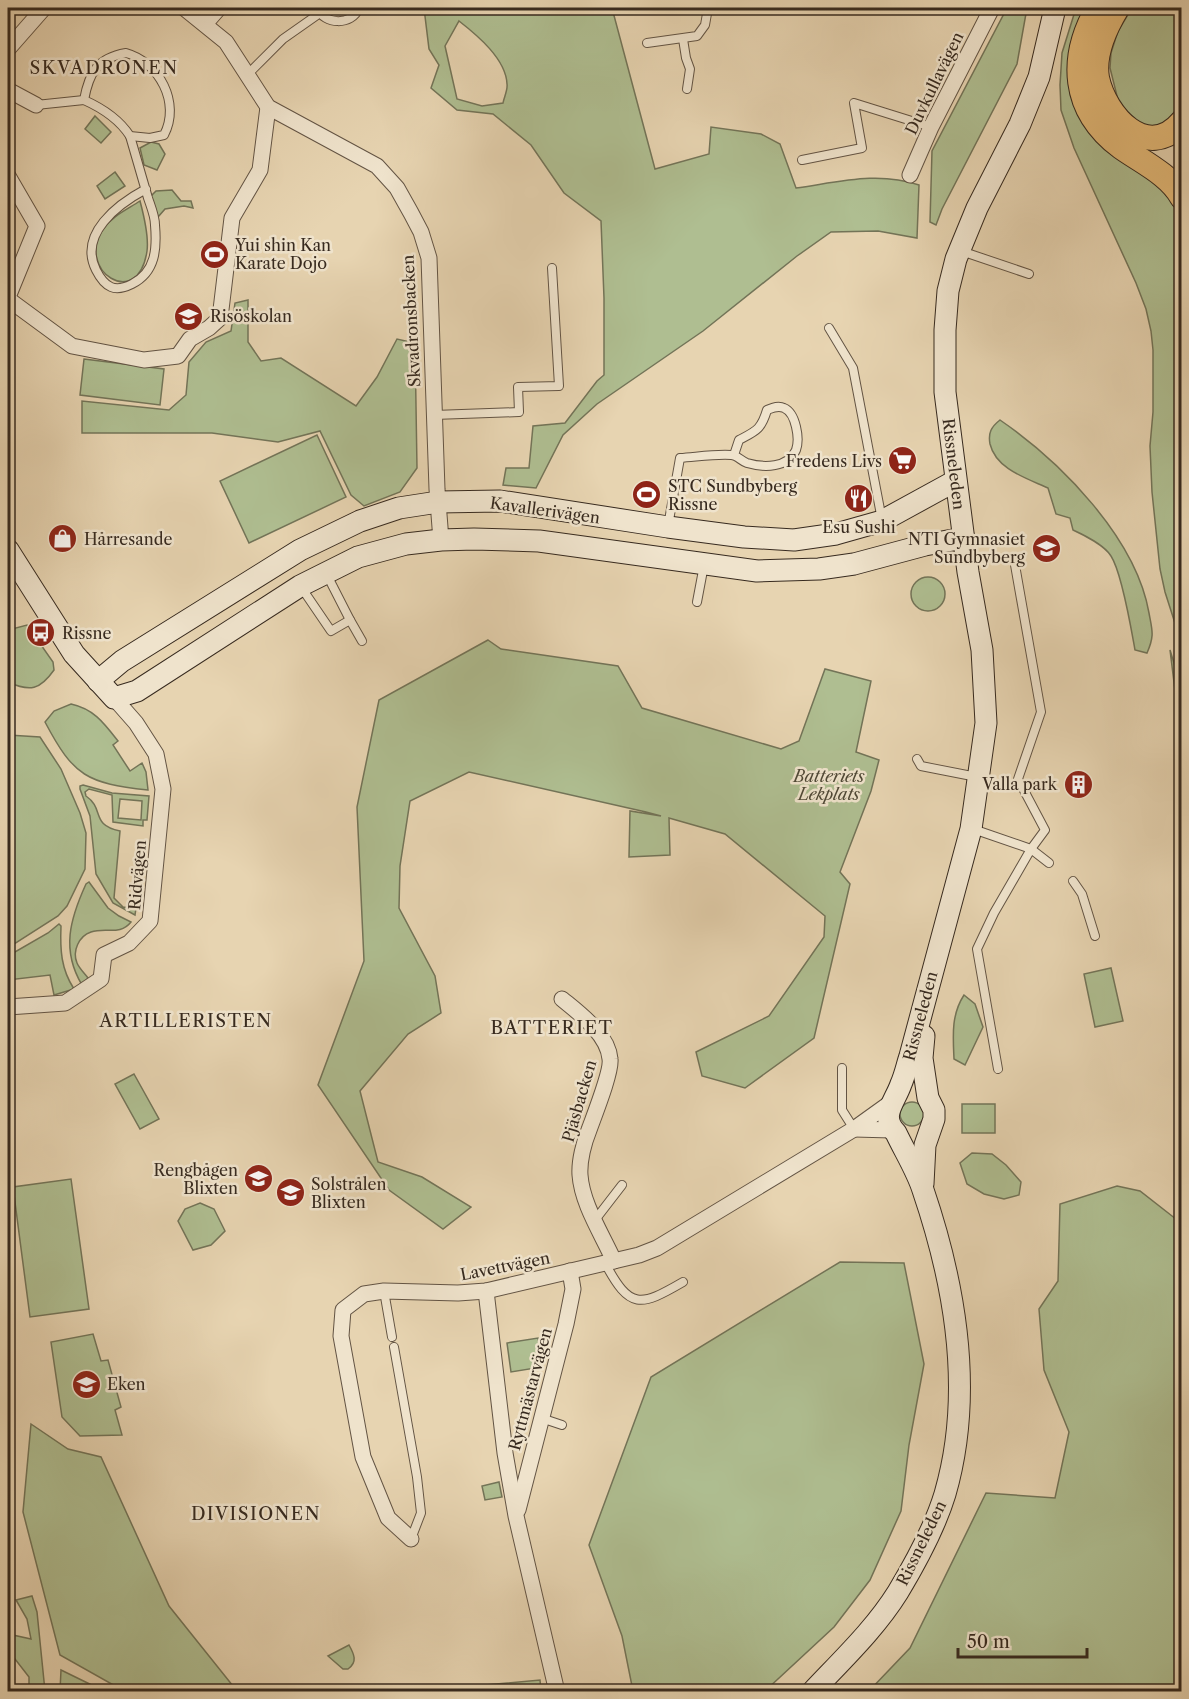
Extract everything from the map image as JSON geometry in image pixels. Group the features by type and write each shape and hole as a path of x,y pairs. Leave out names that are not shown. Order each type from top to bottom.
{"main road":[{"path":"1098,8 1081,43 1079,63 1085,101 1105,133 1162,175 1182,197"},
{"path":"1117,8 1101,39 1098,56 1097,77 1103,96 1123,125 1148,139 1162,137 1182,122"}],"street":[{"path":"8,49 44,8"},
{"path":"8,176 38,226 8,298 72,346 144,360 178,357 190,339 209,328 220,318 232,218 260,170 268,107 226,42 184,8"},
{"path":"205,24 219,8"},
{"name":"Duvkullavägen","path":"910,175 931,127 992,8"},
{"name":"Rissneleden","path":"812,1692 860,1640 897,1593 923,1545 944,1494 954,1451 961,1389 958,1342 944,1264 923,1189 888,1116 889,1108 910,1056 971,829 986,723 982,650 964,538 945,392 945,330 948,291 959,251 977,208 1020,124 1039,77 1055,8"},
{"path":"8,90 36,105"},
{"name":"Skvadronsbacken","path":"268,107 377,166 397,188 421,232 429,258 441,540"},
{"name":"Kavallerivägen","path":"98,681 122,661 300,550 360,521 399,508 438,502 500,501 668,527 744,537 794,540 836,534 882,521 956,481"},
{"name":"Kavallerivägen","path":"114,698 138,691 325,572 383,549 441,540 474,538 539,541 757,571 819,569 855,564 925,545 964,538"},
{"path":"8,550 74,654 114,698"},
{"name":"Ridvägen","path":"8,1007 65,1003 83,993 101,979 104,955 129,943 150,921 163,789 156,754 136,723 114,698"},
{"name":"Rissneleden","path":"923,1189 925,1145 934,1119 934,1110 928,1098 922,1043 938,975 944,936"},
{"name":"Pjäsbacken","path":"562,999 587,1020 602,1037 611,1059 585,1138 579,1174 609,1262"},
{"path":"894,1099 911,1092 928,1098"},
{"name":"Lavettvägen","path":"411,1539 388,1518 363,1457 340,1336 343,1311 364,1294 384,1291 458,1293 486,1291 609,1262 657,1248 854,1129 894,1099"},
{"path":"854,1129 894,1131 905,1138 913,1138 925,1134 931,1128"},
{"name":"Ryttmästarvägen","path":"516,1516 571,1301 573,1289 570,1271"},
{"name":"Ryttmästarvägen","path":"486,1291 516,1516 557,1692"}],"lane":[{"path":"248,74 283,39 318,10 325,18 342,21 355,16 359,8"},
{"path":"647,43 697,36 705,25 708,8"},
{"path":"684,39 690,69 687,89"},
{"path":"84,100 92,74 100,62 126,53 138,57 160,79 169,94 171,108 169,126 164,135 150,138 130,136"},
{"path":"36,105 84,100 107,112 124,127 130,136 146,189 155,223 152,268 136,282 126,287 112,288 101,278 92,262 94,238 99,226 117,208 146,189"},
{"path":"802,160 862,148 854,104 931,127"},
{"path":"959,251 1029,274"},
{"path":"434,415 519,412 519,387 559,386 552,268"},
{"path":"829,328 853,368 882,521"},
{"path":"668,527 680,458 734,455 746,463 779,465 789,460 796,449 797,437 792,415 785,408 776,407 767,410 763,424 755,432 739,440 734,455"},
{"path":"697,602 704,565"},
{"path":"998,1069 977,949 994,913 1031,849 1045,830 1018,779 1041,712 1015,565"},
{"path":"325,572 362,641"},
{"path":"300,586 331,631 350,620"},
{"path":"917,759 921,766 978,777"},
{"path":"971,829 1031,849 1049,863"},
{"path":"1073,881 1082,894 1095,936"},
{"path":"842,1068 843,1110 854,1129"},
{"path":"595,1220 622,1185"},
{"path":"609,1262 621,1290 638,1300 657,1297 683,1282"},
{"path":"384,1291 392,1337"},
{"path":"394,1347 417,1477 421,1513 411,1539"},
{"path":"541,1419 562,1425"}],"green space":[{"path":"424,8 612,8 655,169 709,154 711,127 761,134 780,144 796,188 873,178 919,185 917,238 878,231 831,232 797,256 703,331 597,404 563,435 536,488 503,485 506,468 529,468 533,426 565,423 604,375 601,221 564,193 531,145 493,114 457,110 431,88 439,65 429,49","holes":["459,21 482,40 502,66 507,86 503,103 482,106 457,99 445,46"]},
{"path":"1007,8 1027,8 1017,64 942,209 936,225 930,222 932,151"},
{"path":"1076,8 1087,8 1127,158 1174,201 1180,219 1181,642 1160,569 1152,492 1150,446 1153,412 1153,350 1151,331 1136,283 1074,148 1061,110 1062,53"},
{"path":"1132,8 1181,8 1181,103 1166,123 1153,127 1140,123 1118,100 1110,68 1111,53 1118,31"},
{"path":"95,116 111,132 101,143 85,129"},
{"path":"151,142 159,144 165,154 157,170 144,165 140,148"},
{"path":"115,172 125,186 105,199 97,186"},
{"path":"172,190 181,201 191,201 193,208 184,206 165,209 158,217 151,196 156,191"},
{"path":"140,201 147,233 147,251 141,269 132,279 122,282 111,278 102,270 97,258 96,244 107,224"},
{"path":"248,300 248,342 261,361 281,358 356,406 377,377 397,339 415,343 417,468 400,492 364,506 351,495 320,431 278,442 212,433 82,433 82,401 169,410 186,395 189,362 206,342 231,331 235,303"},
{"path":"84,359 164,369 160,405 80,395"},
{"path":"1000,420 1047,457 1071,480 1112,530 1129,557 1141,585 1149,613 1152,637 1147,653 1135,650 1122,587 1115,564 1108,552 1073,530 1070,518 1056,514 1048,488 1013,472 993,453 989,437 992,428"},
{"path":"317,435 346,497 249,543 220,481"},
{"path":"928,577 940,582 945,594 940,606 928,611 916,606 911,594 916,582"},
{"path":"27,625 53,662 54,670 44,682 29,688 8,682 8,630"},
{"name":"Batteriets Lekplats","path":"488,640 501,649 618,666 642,708 781,749 799,741 825,669 871,681 856,752 879,760 871,791 840,872 850,884 814,1038 745,1088 702,1076 696,1052 769,1016 824,937 825,916 725,834 669,818 670,855 629,857 630,811 661,816 469,772 410,801 400,866 399,908 435,976 441,1013 408,1034 360,1091 378,1162 422,1177 471,1207 443,1229 389,1190 318,1085 364,961 357,807 379,700"},
{"path":"1170,650 1181,686 1181,739"},
{"path":"71,704 86,709 103,723 118,741 113,745 130,771 142,763 146,772 148,790 96,780 74,766 45,722 54,711"},
{"path":"8,735 40,737 61,769 86,833 85,869 67,906 58,916 8,948"},
{"path":"80,786 112,793 149,796 147,820 143,820 143,826 113,822 112,795 89,789 85,792 95,806 101,821 120,831 114,898 123,907 136,908 135,915 113,903 96,874 90,816","holes":["120,799 142,801 141,820 118,818"]},
{"path":"89,882 108,908 131,922 122,929 91,932 80,940 75,954 79,967 88,978 82,985 75,972 70,934 76,910 86,884"},
{"path":"59,924 64,967 74,989 54,995 50,975 8,980 8,956"},
{"path":"1111,968 1123,1021 1095,1027 1084,974"},
{"path":"964,995 975,1004 983,1027 965,1065 954,1059 953,1042 955,1018"},
{"path":"134,1074 159,1119 140,1129 115,1084"},
{"path":"912,1102 920,1106 924,1114 920,1122 912,1126 904,1122 900,1114 904,1106"},
{"path":"962,1104 995,1104 995,1133 962,1133"},
{"path":"972,1153 992,1154 1006,1165 1021,1182 1019,1195 1004,1199 984,1194 967,1184 960,1163"},
{"path":"71,1179 89,1309 30,1317 13,1187"},
{"path":"1117,1186 1140,1191 1181,1223 1181,1691 869,1691 910,1648 986,1493 1055,1498 1069,1432 1044,1370 1039,1309 1058,1281 1060,1204"},
{"path":"200,1203 214,1209 225,1231 211,1245 193,1250 178,1221 185,1209"},
{"path":"840,1262 904,1263 924,1364 909,1445 901,1511 870,1580 834,1627 765,1691 633,1691 622,1636 589,1545 651,1377"},
{"name":"Eken","path":"93,1334 101,1361 108,1360 121,1407 115,1410 122,1435 80,1436 62,1417 51,1342"},
{"path":"538,1338 542,1367 511,1372 507,1343"},
{"path":"31,1424 68,1449 101,1457 169,1606 237,1691 124,1691 60,1655 23,1512"},
{"path":"499,1482 502,1497 485,1500 482,1486"},
{"path":"32,1596 37,1612 45,1691 29,1691 29,1677 8,1650 8,1618 13,1635 31,1639 27,1619 16,1600"},
{"path":"349,1645 354,1661 348,1669 343,1669 328,1656"},
{"path":"61,1670 104,1691 60,1691"},
{"path":"540,1680 541,1691 454,1691 463,1687"}],"place":[{"name":"Yui shin Kan Karate Dojo","path":"214,254"},
{"name":"Risöskolan","path":"189,316"},
{"name":"Fredens Livs","path":"903,461"},
{"name":"STC Sundbyberg Rissne","path":"647,495"},
{"name":"Esu Sushi","path":"859,499"},
{"name":"Hårresande","path":"63,539"},
{"name":"NTI Gymnasiet Sundbyberg","path":"1046,548"},
{"name":"Rissne","path":"41,633"},
{"name":"Valla park","path":"1078,784"},
{"name":"Rengbågen Blixten","path":"259,1179"},
{"name":"Solstrålen Blixten","path":"290,1193"},
{"name":"Eken","path":"86,1384"}],"district":[{"name":"SKVADRONEN","path":"104,68"},
{"name":"ARTILLERISTEN","path":"186,1021"},
{"name":"BATTERIET","path":"552,1028"},
{"name":"DIVISIONEN","path":"256,1514"}]}
